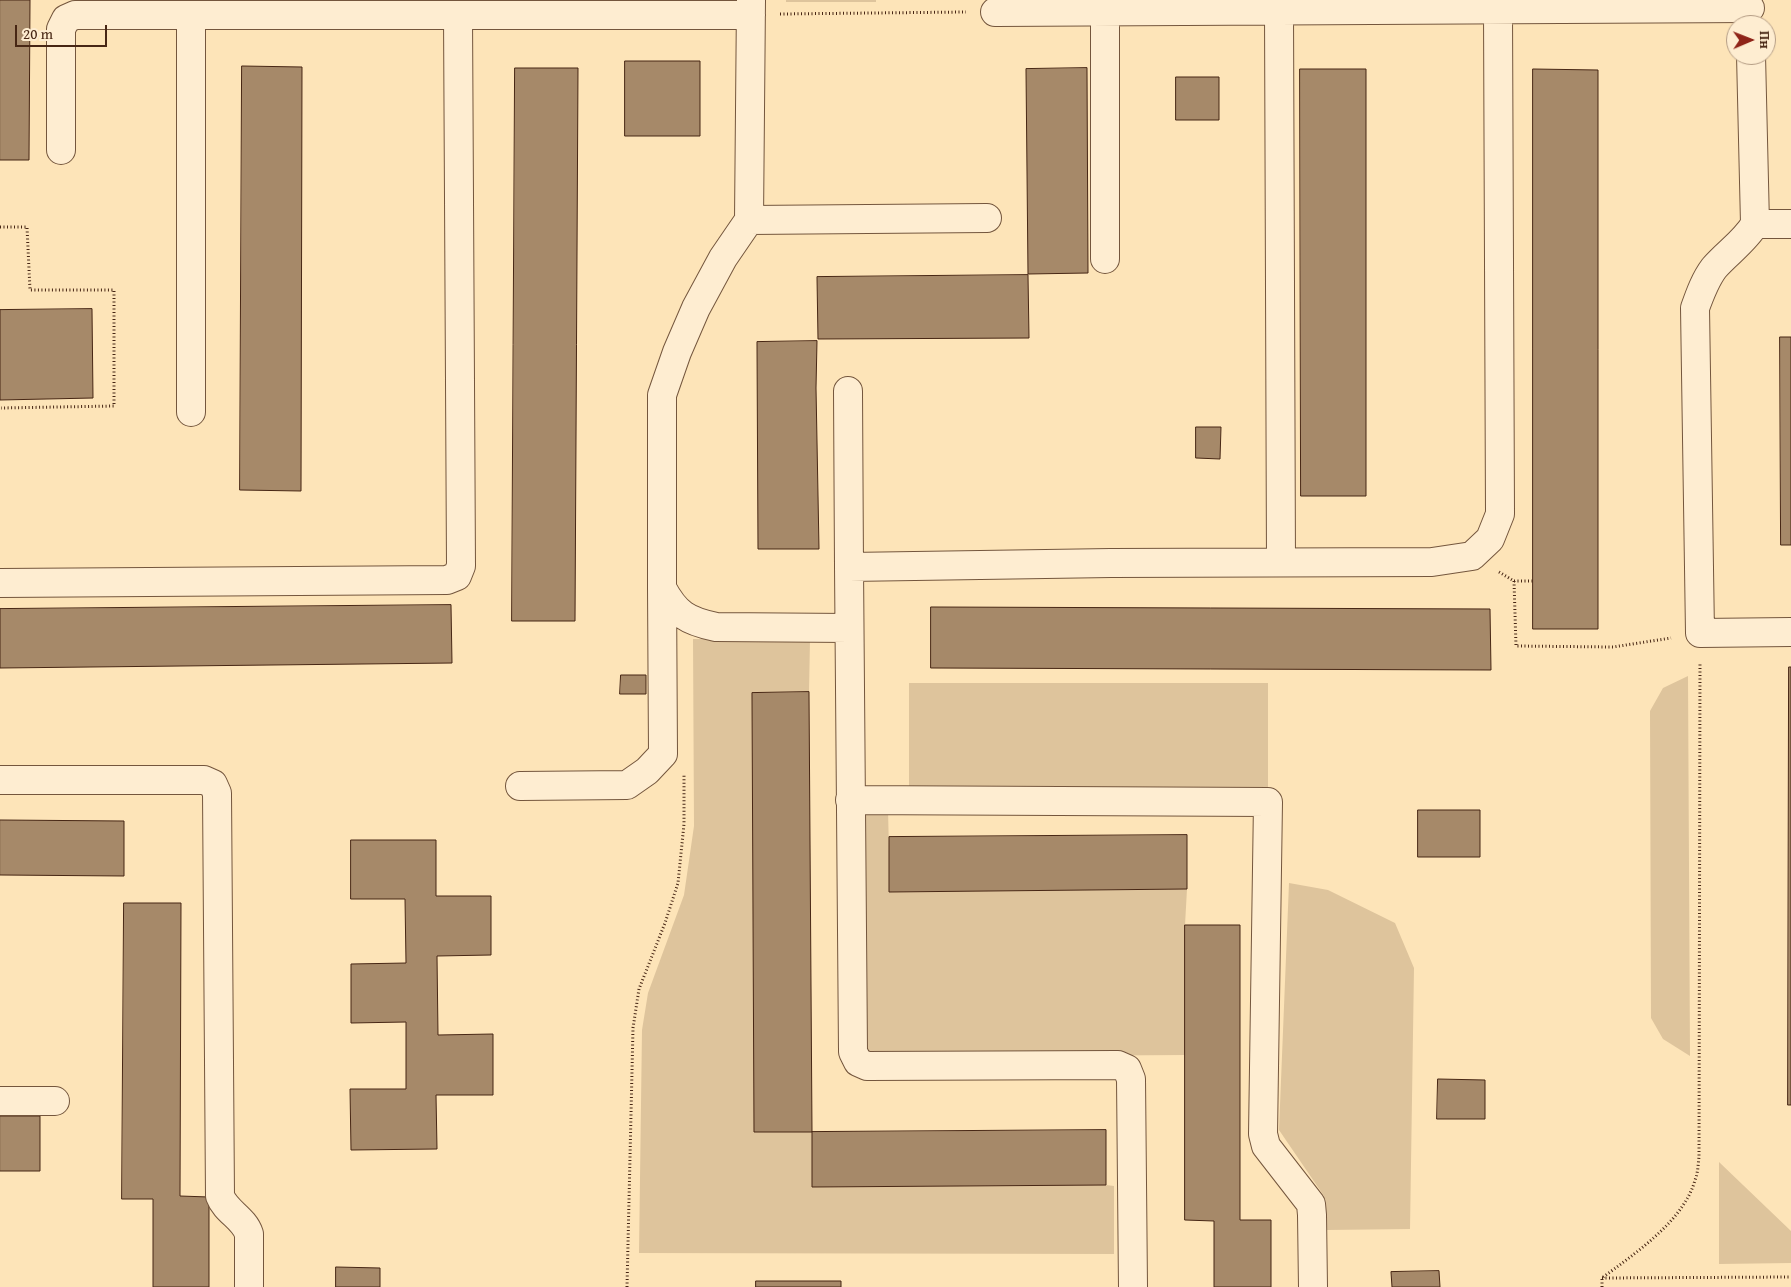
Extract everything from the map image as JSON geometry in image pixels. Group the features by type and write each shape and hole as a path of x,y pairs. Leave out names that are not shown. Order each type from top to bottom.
{"lane":[{"path":"61,150 61,29 66,19 76,15 458,15 751,7 749,220 723,258 696,308 676,352 662,395 663,754 647,771 627,785 520,786"},
{"path":"849,567 1432,562 1472,556 1490,539 1500,514 1498,11"},
{"path":"995,12 1750,11"},
{"path":"1105,12 1105,259"},
{"path":"1279,12 1281,562"},
{"path":"190,412 191,15"},
{"path":"0,583 447,580 457,576 461,566 458,15"},
{"path":"1751,65 1755,224 1750,232 1714,269 1703,286 1695,308 1700,633 1791,632"},
{"path":"749,220 987,218"},
{"path":"1755,224 1791,224"},
{"path":"848,391 853,1052 858,1062 867,1066 1118,1065 1127,1069 1131,1078 1133,1287"},
{"path":"662,588 671,605 685,616 698,623 716,627 849,628"},
{"path":"0,780 204,780 214,784 217,793 220,1196 223,1204 247,1227 249,1234 249,1287"},
{"path":"850,800 1268,802 1263,1134 1266,1146 1311,1204 1313,1287"},
{"path":"0,1101 56,1101"}],"path":[{"path":"751,7 995,12"},
{"path":"0,227 27,227 30,290 114,290 114,406 1,408"},
{"path":"1472,556 1514,581 1532,581"},
{"path":"1514,581 1516,646 1613,647 1700,633 1700,1157 1695,1181 1684,1204 1651,1242 1602,1278"},
{"path":"627,1287 634,1028 640,989 678,883 684,824 684,775"},
{"path":"1602,1278 1791,1277"},
{"path":"1602,1278 1602,1287"}],"shaded area":[{"path":"786,0 876,0 876,2 786,2"},
{"path":"693,639 810,640 809,692 752,693 754,1132 812,1132 812,1187 1114,1186 1114,1254 639,1253 642,1030 648,993 684,895 694,826"},
{"path":"1688,676 1690,1056 1663,1039 1651,1018 1650,711 1663,688"},
{"path":"909,683 1268,683 1268,792 909,792"},
{"path":"888,810 890,892 1187,889 1185,925 1186,1055 862,1057 858,811"},
{"path":"1289,883 1328,890 1395,923 1414,968 1410,1229 1327,1230 1324,1196 1279,1130"},
{"path":"1719,1162 1791,1231 1791,1263 1719,1264"}],"building":[{"path":"0,0 30,0 29,160 0,160"},
{"path":"625,61 700,61 700,136 625,136"},
{"path":"242,66 302,67 301,491 240,490"},
{"path":"515,68 578,68 575,621 512,621"},
{"path":"1087,68 1088,273 1028,274 1026,69"},
{"path":"1300,69 1366,69 1366,496 1301,496"},
{"path":"1533,69 1598,70 1598,629 1533,629"},
{"path":"1176,77 1219,77 1219,120 1176,120"},
{"path":"1028,275 1029,338 818,339 817,277"},
{"path":"92,309 93,398 0,400 0,310"},
{"path":"1780,337 1791,337 1791,545 1781,545"},
{"path":"817,341 819,549 758,549 757,342"},
{"path":"1196,427 1221,427 1220,459 1196,458"},
{"path":"451,605 452,663 0,668 0,609"},
{"path":"931,607 1490,609 1491,670 931,668"},
{"path":"1789,667 1791,667 1791,1105 1788,1105"},
{"path":"621,675 646,675 646,694 620,694"},
{"path":"809,692 812,1132 754,1132 752,693"},
{"path":"1418,810 1480,810 1480,857 1418,857"},
{"path":"0,820 124,821 124,876 0,875"},
{"path":"1187,835 1187,889 889,892 889,837"},
{"path":"351,840 436,840 436,896 491,896 491,955 437,956 438,1035 493,1034 493,1095 436,1095 437,1149 351,1150 350,1089 406,1089 406,1022 351,1023 351,964 406,963 405,899 351,899"},
{"path":"124,903 181,903 180,1196 209,1197 209,1287 153,1287 153,1199 122,1199"},
{"path":"1185,925 1240,925 1240,1220 1271,1220 1271,1287 1214,1287 1214,1221 1185,1220"},
{"path":"1438,1079 1485,1080 1485,1119 1437,1119"},
{"path":"0,1116 40,1116 40,1171 0,1171"},
{"path":"1106,1130 1106,1185 812,1187 812,1132"},
{"path":"336,1267 380,1268 380,1287 336,1287"},
{"path":"1439,1271 1440,1287 1392,1287 1391,1272"},
{"path":"756,1281 841,1281 841,1287 756,1287"}]}
